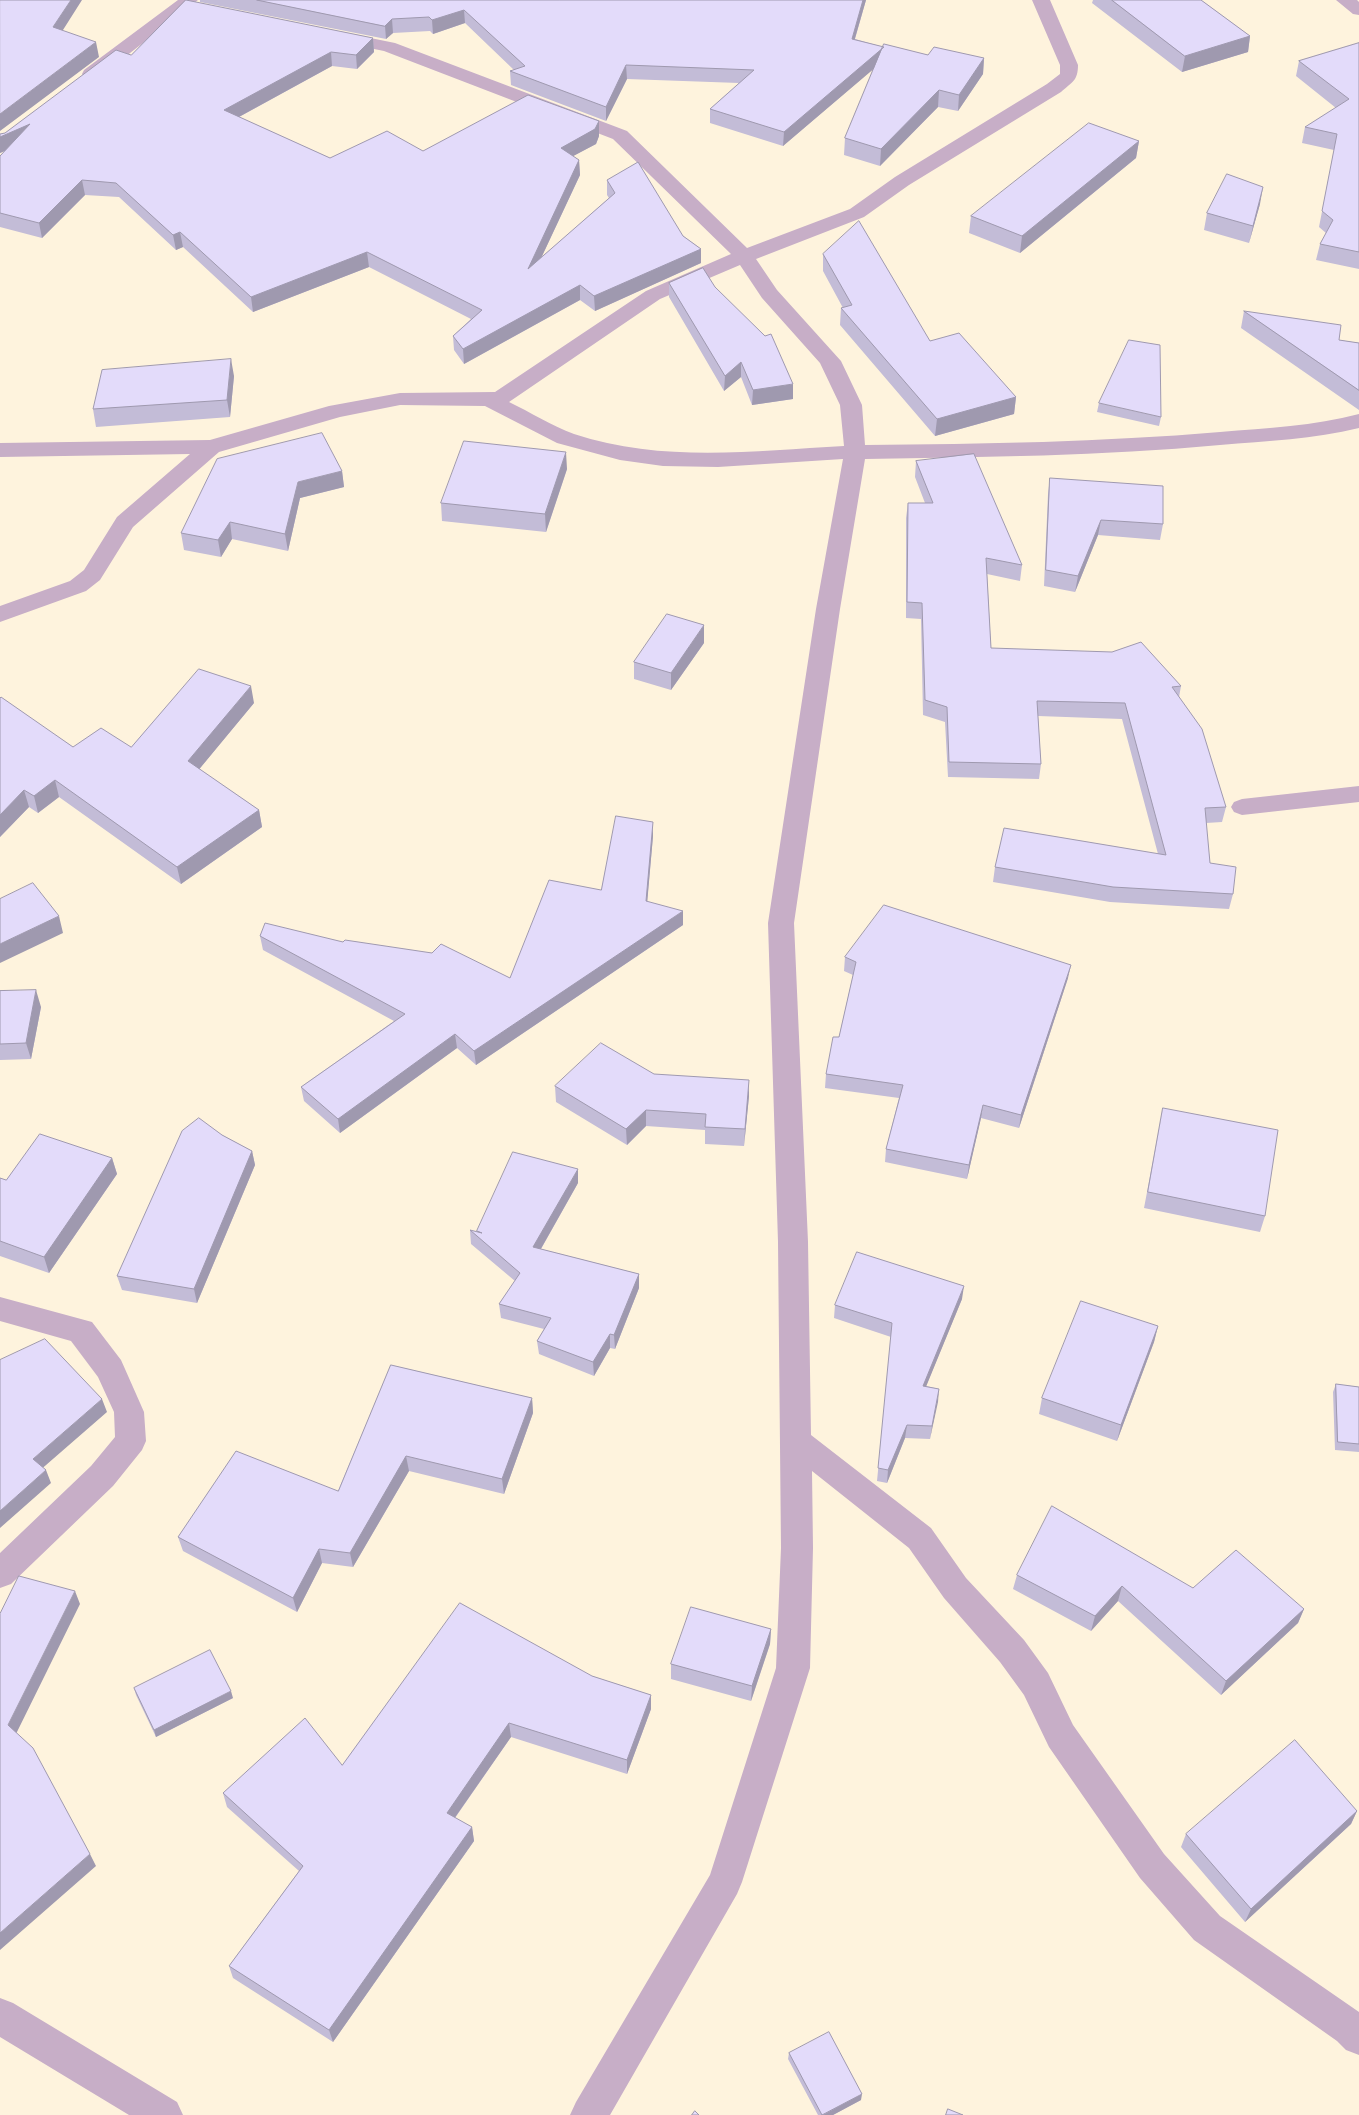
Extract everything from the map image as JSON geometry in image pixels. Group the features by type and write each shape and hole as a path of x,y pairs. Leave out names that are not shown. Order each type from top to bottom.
{"street":[{"path":"0,450 211,447 337,410 400,399 489,400 502,397 653,295 744,256 857,213 902,182 1054,88 1069,76 1069,65 1041,0"},
{"path":"1344,0 1359,10"},
{"path":"79,83 191,6"},
{"path":"323,34 389,47 620,135 667,183 744,256 769,294 830,360 851,406 856,452 828,610 782,923 793,1242 797,1548 794,1668 725,1882 589,2115"},
{"path":"489,400 565,438 620,453 663,459 718,460 856,452 1038,450 1171,443 1326,429 1359,421"},
{"path":"0,614 78,586 92,575 125,522 211,447"},
{"path":"0,1310 81,1331 110,1369 122,1394 129,1412 131,1441 102,1476 0,1574"},
{"path":"796,1441 920,1538 955,1588 1012,1651 1036,1684 1061,1736 1152,1866 1207,1928 1350,2028 1359,2037"},
{"path":"0,2016 164,2115"}],"lane":[{"path":"1242,807 1359,794"}],"building":[{"path":"0,0 71,0 53,27 96,42 0,114"},
{"path":"186,0 373,38 356,55 331,52 224,110 330,158 387,131 423,151 528,95 599,121 595,129 561,148 579,160 528,269 615,193 607,180 638,162 683,236 701,249 594,296 580,285 463,349 453,336 482,310 367,252 251,297 180,232 173,235 116,183 82,180 39,223 0,213 0,156 30,124 0,137 0,134 5,133 116,50 131,55"},
{"path":"257,0 863,0 852,39 884,47 784,132 710,109 754,70 626,65 606,107 510,71 525,66 464,10 432,20 429,17 392,19 385,26"},
{"path":"1112,0 1201,0 1250,36 1185,56"},
{"path":"1359,43 1359,252 1320,244 1333,220 1322,211 1337,134 1305,127 1349,99 1299,61"},
{"path":"884,44 928,55 934,47 984,58 959,95 939,90 881,149 845,138"},
{"path":"1089,123 1139,141 1022,236 971,216"},
{"path":"1227,174 1263,187 1253,226 1207,213"},
{"path":"859,221 930,341 959,333 1016,397 937,419 841,308 852,305 823,254"},
{"path":"703,268 715,287 765,336 771,334 793,384 753,390 741,362 725,376 669,283"},
{"path":"1244,311 1341,325 1339,340 1359,343 1359,390"},
{"path":"1129,340 1160,345 1161,417 1099,403"},
{"path":"231,359 227,400 93,409 102,370"},
{"path":"322,433 342,471 298,482 285,534 230,522 218,540 181,533 217,459"},
{"path":"464,441 566,452 545,514 441,503"},
{"path":"974,454 1022,565 986,558 991,648 1112,652 1141,642 1181,686 1172,687 1202,729 1226,807 1205,808 1210,863 1236,867 1233,894 1113,887 995,867 1004,828 1166,855 1125,703 1037,701 1041,764 949,762 947,707 925,700 922,603 907,602 908,503 933,503 916,461"},
{"path":"1050,478 1163,486 1163,524 1101,520 1078,576 1046,570"},
{"path":"667,614 704,625 671,673 634,662"},
{"path":"199,669 251,686 188,761 259,810 177,867 55,780 34,796 24,790 0,815 1,697 73,747 101,728 131,747"},
{"path":"616,816 653,822 646,901 683,911 474,1051 455,1034 338,1119 301,1087 405,1014 260,936 265,923 343,942 345,940 432,953 441,944 510,978 549,880 601,890"},
{"path":"33,883 59,916 0,944 0,899"},
{"path":"884,905 1071,965 1021,1115 983,1105 969,1165 886,1149 903,1085 826,1074 833,1037 839,1037 856,962 845,957"},
{"path":"36,990 26,1043 0,1044 0,991"},
{"path":"601,1043 654,1074 749,1080 745,1129 705,1127 706,1114 646,1110 626,1129 555,1086"},
{"path":"1163,1108 1278,1130 1265,1216 1148,1192"},
{"path":"199,1118 222,1135 252,1151 194,1289 117,1276 182,1131"},
{"path":"40,1134 112,1158 44,1257 0,1241 0,1178 6,1180"},
{"path":"513,1152 578,1169 533,1247 639,1274 614,1335 610,1334 593,1362 537,1341 551,1318 499,1304 520,1273 470,1230 482,1233 477,1231"},
{"path":"857,1252 964,1286 923,1386 939,1389 932,1426 907,1425 888,1470 878,1468 892,1323 835,1305"},
{"path":"1081,1301 1158,1326 1121,1425 1042,1398"},
{"path":"45,1339 102,1399 33,1459 46,1470 0,1511 0,1360"},
{"path":"391,1365 532,1398 502,1479 406,1456 350,1553 319,1549 293,1598 178,1537 236,1451 338,1491"},
{"path":"1336,1384 1359,1387 1359,1444 1338,1442"},
{"path":"1052,1506 1193,1588 1236,1550 1304,1609 1226,1681 1122,1586 1095,1616 1017,1575"},
{"path":"19,1576 75,1591 8,1725 33,1748 90,1854 0,1933 0,1614"},
{"path":"460,1603 592,1676 651,1695 627,1760 509,1723 447,1813 472,1827 329,2030 229,1966 303,1866 223,1793 305,1718 342,1765"},
{"path":"691,1607 771,1629 752,1686 671,1664"},
{"path":"210,1650 231,1691 154,1730 134,1688"},
{"path":"1295,1740 1357,1811 1251,1909 1186,1834"},
{"path":"829,2032 862,2094 822,2115 789,2053"},
{"path":"948,2109 963,2115 946,2115"}]}
